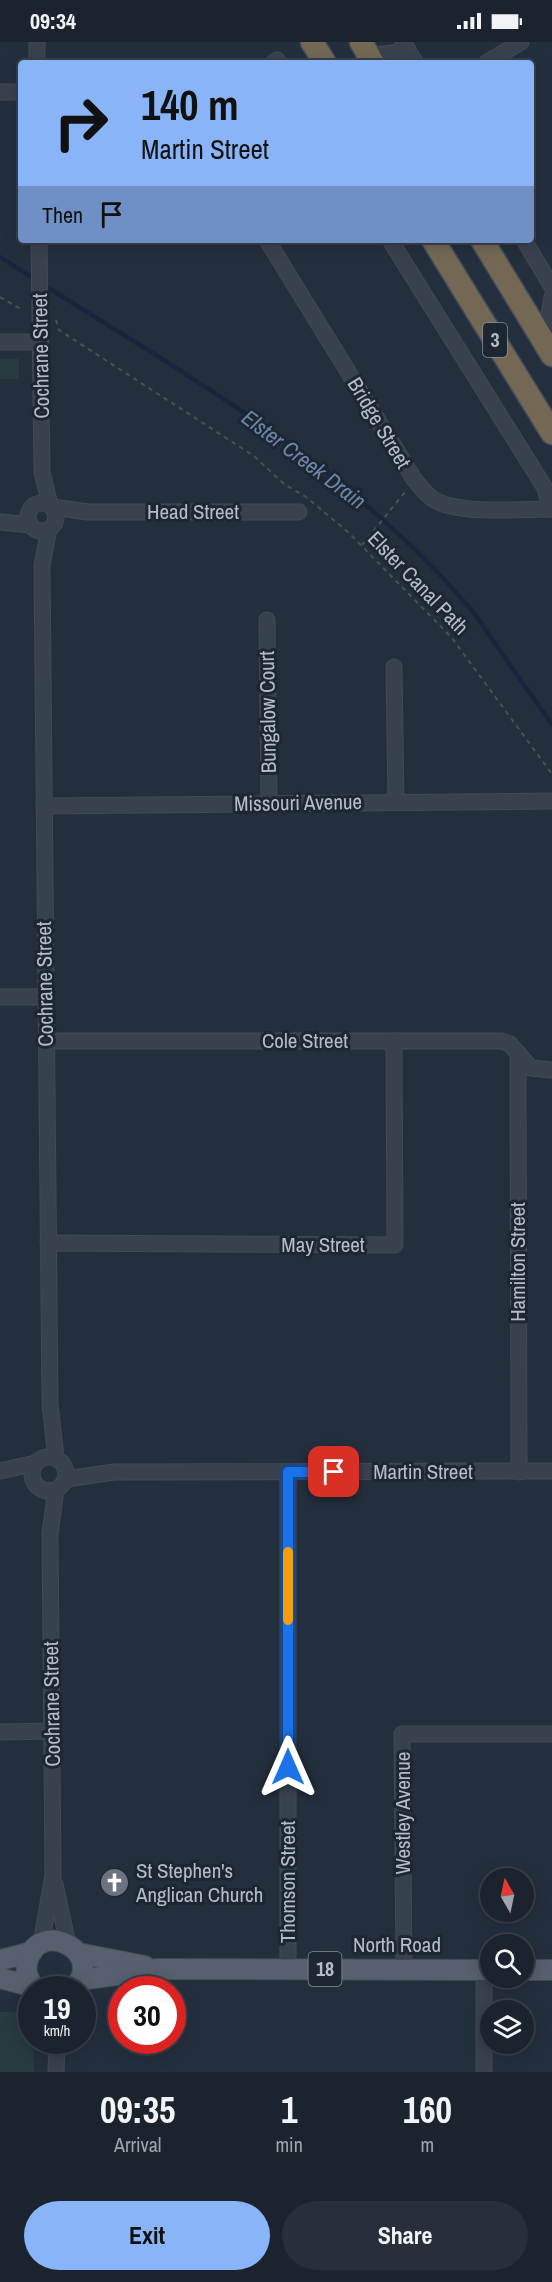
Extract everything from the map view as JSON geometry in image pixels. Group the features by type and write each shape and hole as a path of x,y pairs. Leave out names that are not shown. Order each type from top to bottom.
{"highway":[{"path":"312,42 323,60"},
{"name":"3","path":"435,243 552,433"},
{"name":"3","path":"484,243 548,348"}],"main road":[{"name":"18","path":"0,1960 37,1948 50,1941 73,1949 82,1962 79,1976"},
{"path":"29,1976 26,1970 37,1948"},
{"name":"North Road","path":"73,1949 159,1969"},
{"name":"North Road","path":"96,1981 159,1969 480,1970"},
{"path":"534,1970 552,1970"},
{"path":"0,1978 18,1983"}],"street":[{"path":"37,42 37,60"},
{"path":"491,60 521,42"},
{"path":"365,56 409,52"},
{"path":"0,92 18,92"},
{"name":"Bridge Street","path":"269,243 414,479 424,491 442,504 458,508 552,509"},
{"path":"392,243 545,488 552,509"},
{"path":"526,243 552,287"},
{"name":"Cochrane Street","path":"37,1948 53,1875 39,244"},
{"path":"548,348 552,297"},
{"path":"0,342 40,342"},
{"name":"Head Street","path":"0,520 88,512 298,512"},
{"name":"Bungalow Court","path":"267,620 269,804"},
{"path":"394,667 396,802"},
{"name":"Missouri Avenue","path":"44,807 552,801"},
{"path":"0,997 46,997"},
{"name":"Cole Street","path":"46,1041 502,1041 510,1044 531,1068 552,1070"},
{"name":"May Street","path":"48,1244 395,1245 394,1041"},
{"name":"Hamilton Street","path":"518,1053 519,1472"},
{"name":"Thomson Street","path":"288,1472 288,1968"},
{"name":"Martin Street","path":"0,1473 552,1472"},
{"path":"0,1731 52,1731"},
{"name":"Westley Avenue","path":"404,1969 402,1734 552,1734"},
{"name":"Cochrane Street","path":"53,1875 73,1949"},
{"path":"484,2072 486,1988"},
{"path":"55,2054 56,2072"}],"path":[{"path":"0,297 19,308 24,308"},
{"name":"Elster Canal Path","path":"56,320 59,330 254,456 284,484 306,497 362,545 452,638 552,774"},
{"path":"362,545 400,500"}],"green space":[{"path":"0,359 19,359 19,379 0,379"},
{"path":"0,2012 18,2012 18,2054 33,2054 34,2072 0,2072"}],"waterway":[{"name":"Elster Creek Drain","path":"0,257 35,279"},
{"name":"Elster Creek Drain","path":"42,284 212,391 321,469 373,511 422,556 472,611 552,724"}],"slow traffic":[{"path":"288,1552 288,1620"}],"place":[{"name":"St Stephen's Anglican Church","path":"115,1883"}],"route":[{"path":"288,1767 288,1472 334,1472"}]}
